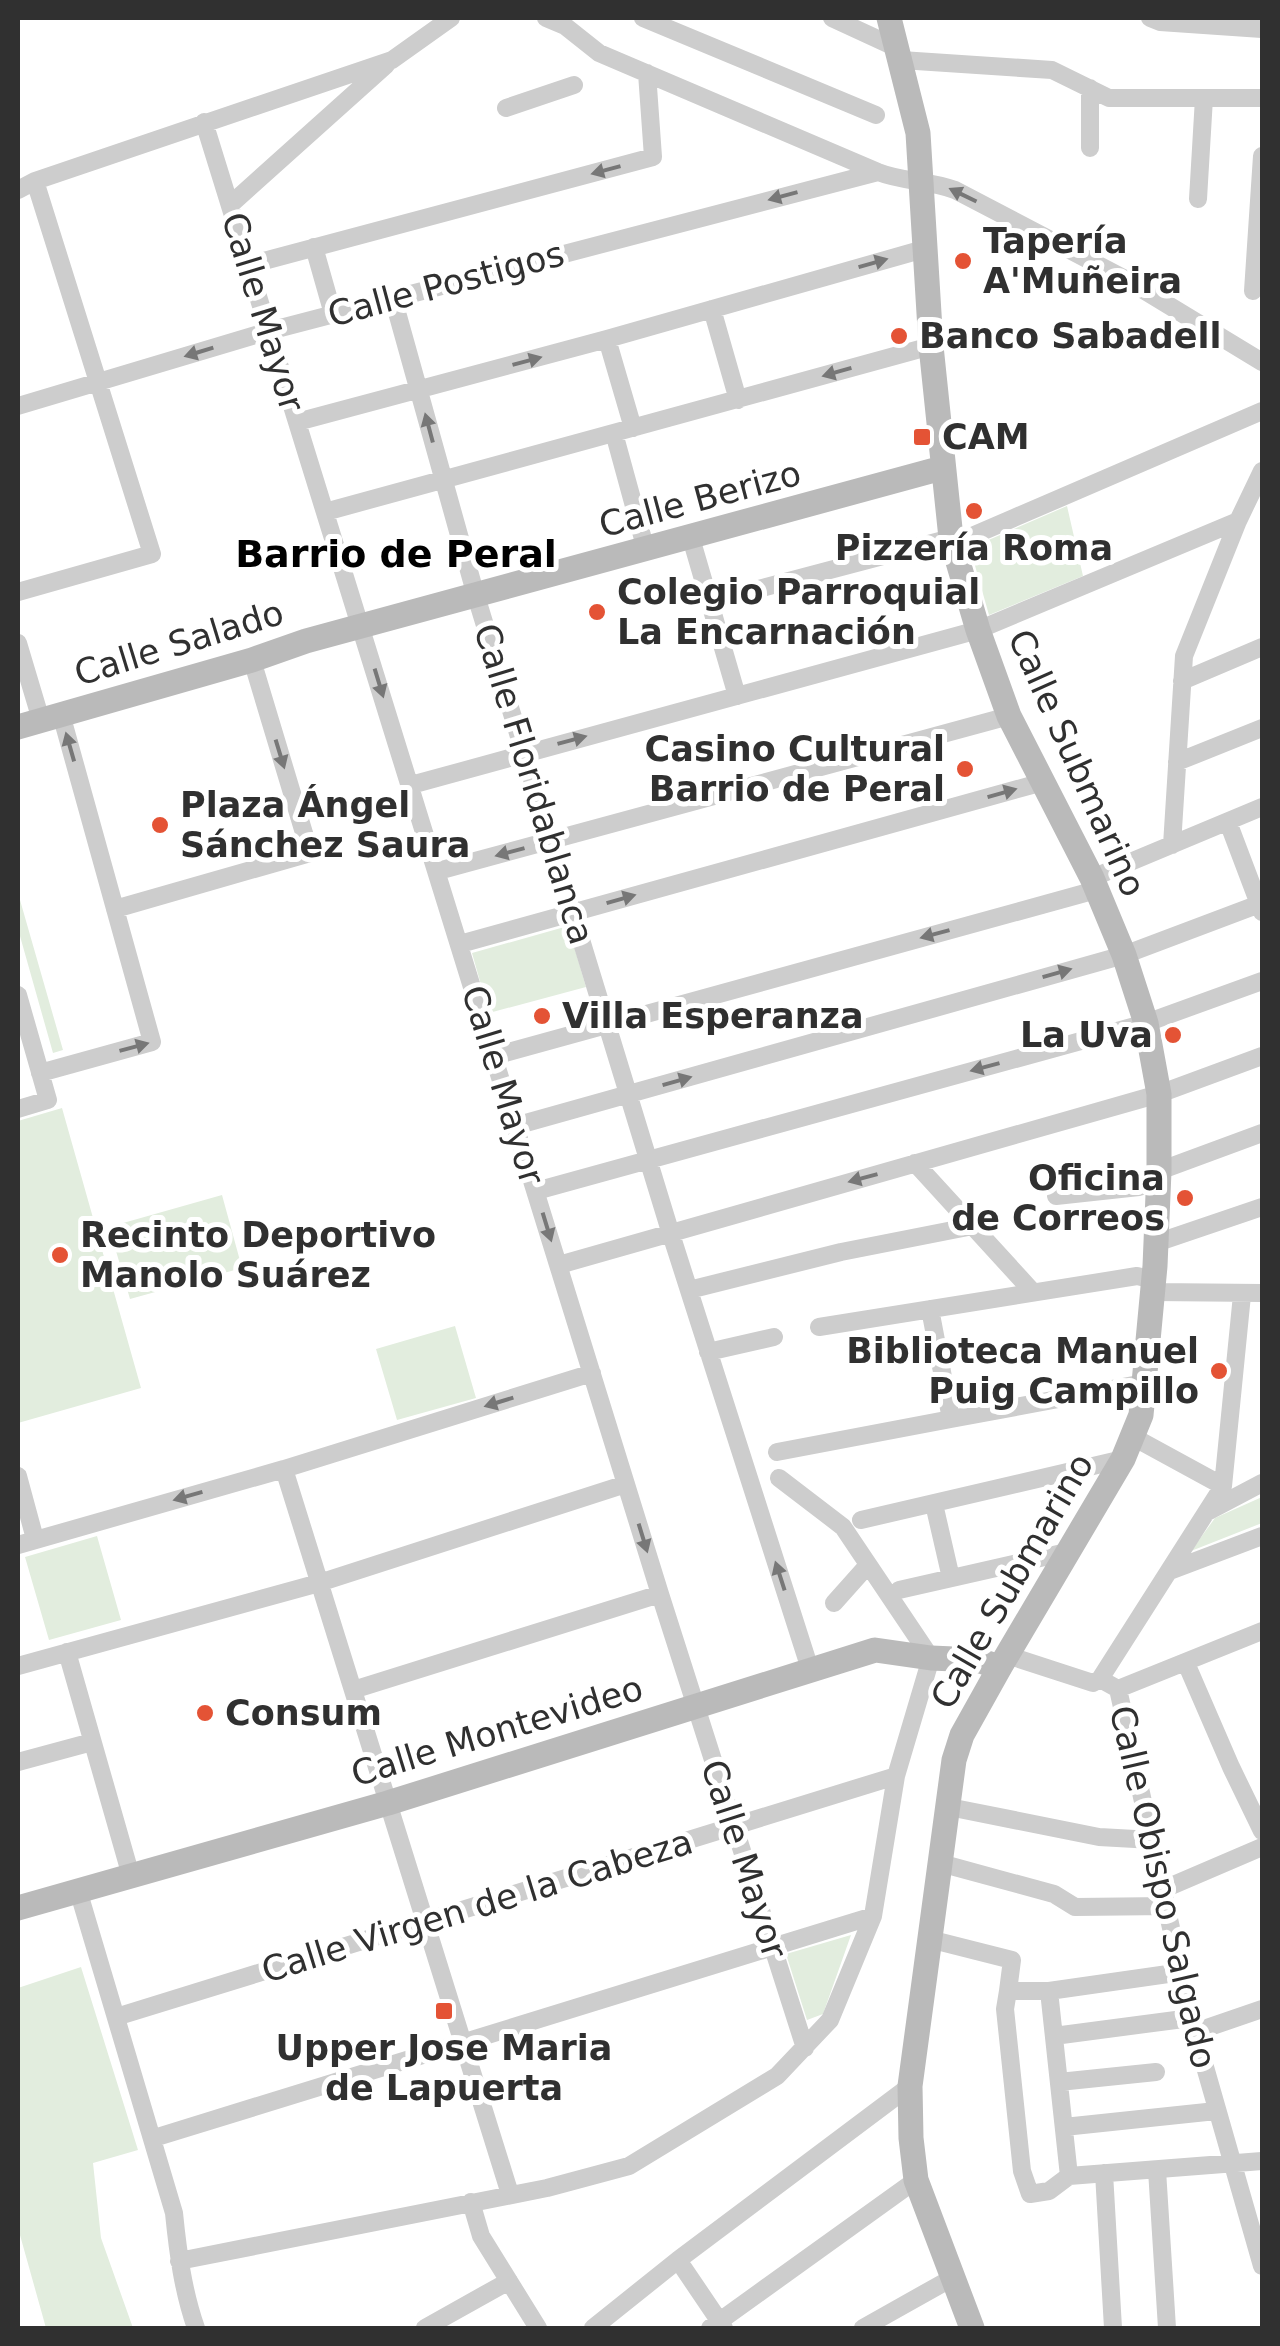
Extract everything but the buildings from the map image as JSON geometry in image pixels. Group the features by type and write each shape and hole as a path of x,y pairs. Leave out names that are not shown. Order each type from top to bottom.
{"main road":[{"name":"Calle Submarino","path":"889,18 918,133 931,346 951,538 1009,716 1094,884 1124,954 1146,1023 1159,1094 1156,1243 1142,1415 1129,1449 1003,1661 957,1747 910,2086 911,2138 916,2180 972,2328"},
{"name":"Calle Berizo","path":"361,626 942,468"},
{"name":"Calle Salado","path":"40,720 361,626"},
{"name":"Calle Montevideo","path":"18,1908 388,1803 810,1669 883,1650 931,1658 1003,1661"}],"street":[{"path":"230,205 392,60 451,18"},
{"path":"546,18 565,26 599,53 878,172 955,190 1127,280 1262,362"},
{"path":"642,18 876,114"},
{"path":"832,18 899,54 1052,70 1109,98 1262,98"},
{"path":"1150,18 1262,30"},
{"path":"18,190 35,180 392,60"},
{"path":"249,265 653,157 647,73"},
{"path":"506,108 574,85"},
{"path":"1090,88 1090,148"},
{"path":"1198,200 1204,98"},
{"name":"Calle Mayor","path":"204,122 732,1826 805,2048"},
{"path":"1254,291 1262,156"},
{"name":"Calle Postigos","path":"18,406 269,331 878,172"},
{"path":"18,592 152,554 35,180"},
{"path":"314,247 333,314"},
{"path":"297,422 924,249"},
{"name":"Calle Floridablanca","path":"392,298 476,596 670,1231 810,1669"},
{"path":"712,308 738,400"},
{"path":"607,339 646,550"},
{"path":"326,512 931,346"},
{"path":"709,602 951,538 972,536 1262,411"},
{"path":"1172,845 1184,656 1238,520 1262,471"},
{"path":"411,785 978,630 1238,520"},
{"path":"691,538 736,696"},
{"path":"18,643 40,720 115,908 152,1042 40,1073"},
{"path":"1182,681 1262,647"},
{"path":"115,908 310,854 252,660"},
{"path":"438,872 1009,716"},
{"path":"1177,762 1262,728"},
{"path":"460,944 1043,782"},
{"path":"494,1056 1094,884 1172,845 1262,808"},
{"path":"516,1126 1124,954 1262,906 1228,822"},
{"path":"536,1191 1146,1023 1262,981"},
{"path":"18,995 48,1100 18,1109"},
{"path":"559,1265 1159,1094 1262,1056"},
{"path":"1159,1170 1262,1133"},
{"path":"915,1164 1032,1291"},
{"path":"1056,1196 1138,1188"},
{"path":"1156,1243 1262,1207"},
{"path":"689,1290 841,1252 972,1226"},
{"path":"819,1327 1137,1276 1153,1286 1242,1295 1262,1293"},
{"path":"861,1520 934,1504 1129,1449 1223,1486 1242,1295"},
{"path":"930,1309 952,1419"},
{"path":"708,1352 774,1337"},
{"path":"18,1476 26,1542 284,1469 592,1373"},
{"path":"777,1452 1144,1382"},
{"path":"284,1469 510,2194"},
{"path":"179,2262 547,2188 629,2166 776,2076 830,2020 874,1916 896,1776 931,1658 843,1528 779,1478"},
{"path":"1207,1512 1262,1482"},
{"path":"18,1666 319,1583 626,1484"},
{"name":"Calle Obispo Salgado","path":"1223,1486 1100,1679 1118,1689 1193,2025 1262,2264"},
{"path":"934,1504 951,1578"},
{"path":"1171,1570 1262,1536"},
{"path":"900,1590 1071,1550"},
{"path":"834,1603 867,1566"},
{"path":"352,1690 660,1594"},
{"path":"1118,1689 1262,1631"},
{"path":"67,1652 131,1876"},
{"path":"1003,1661 1092,1683 1100,1679"},
{"path":"1186,1663 1262,1831"},
{"path":"18,1762 92,1742"},
{"name":"Calle Virgen de la Cabeza","path":"116,2017 896,1776"},
{"path":"948,1807 1099,1837 1153,1840"},
{"path":"940,1863 1054,1894 1075,1906 1166,1897 1262,1847"},
{"path":"78,1890 154,2138 174,2213 179,2262 196,2328"},
{"path":"154,2138 874,1916"},
{"path":"930,1939 1012,1960 1005,2009 1022,2171 1030,2194 1049,2191 1070,2176 1262,2162"},
{"path":"1008,1991 1050,1991 1182,1972"},
{"path":"1050,1991 1070,2176"},
{"path":"1054,2036 1193,2025 1262,2009"},
{"path":"1059,2082 1156,2072"},
{"path":"593,2328 910,2086"},
{"path":"1064,2127 1216,2111"},
{"path":"1157,2170 1167,2328"},
{"path":"1104,2173 1112,2328"},
{"path":"678,2260 718,2326 916,2180"},
{"path":"471,2202 481,2236 538,2328"},
{"path":"863,2328 952,2278"},
{"path":"424,2328 509,2281"}],"green space":[{"path":"1067,506 1083,576 989,615 970,548"},
{"path":"18,893 63,1050 53,1053 18,929"},
{"path":"568,926 586,987 489,1013 472,953"},
{"name":"Recinto Deportivo Manolo Suárez","path":"62,1108 141,1388 18,1423 18,1121"},
{"path":"222,1195 242,1268 130,1299 109,1227"},
{"path":"455,1326 476,1398 397,1420 376,1349"},
{"path":"1262,1497 1262,1523 1191,1551 1215,1518"},
{"path":"97,1536 121,1620 49,1640 25,1557"},
{"path":"851,1935 823,2014 807,2020 786,1954"},
{"path":"81,1967 138,2150 93,2163 101,2238 133,2328 46,2328 18,2228 18,1988"}],"place":[{"name":"Tapería A'Muñeira","path":"963,261"},
{"name":"Banco Sabadell","path":"899,336"},
{"name":"CAM","path":"922,437"},
{"name":"Pizzería Roma","path":"974,511"},
{"name":"Colegio Parroquial La Encarnación","path":"597,612"},
{"name":"Casino Cultural Barrio de Peral","path":"965,769"},
{"name":"Plaza Ángel Sánchez Saura","path":"160,825"},
{"name":"Villa Esperanza","path":"542,1016"},
{"name":"La Uva","path":"1173,1035"},
{"name":"Oficina de Correos","path":"1185,1198"},
{"name":"Recinto Deportivo Manolo Suárez","path":"60,1255"},
{"name":"Biblioteca Manuel Puig Campillo","path":"1219,1371"},
{"name":"Consum","path":"205,1713"},
{"name":"Upper Jose Maria de Lapuerta","path":"444,2011"}],"district":[{"name":"Barrio de Peral","path":"396,554"}]}
